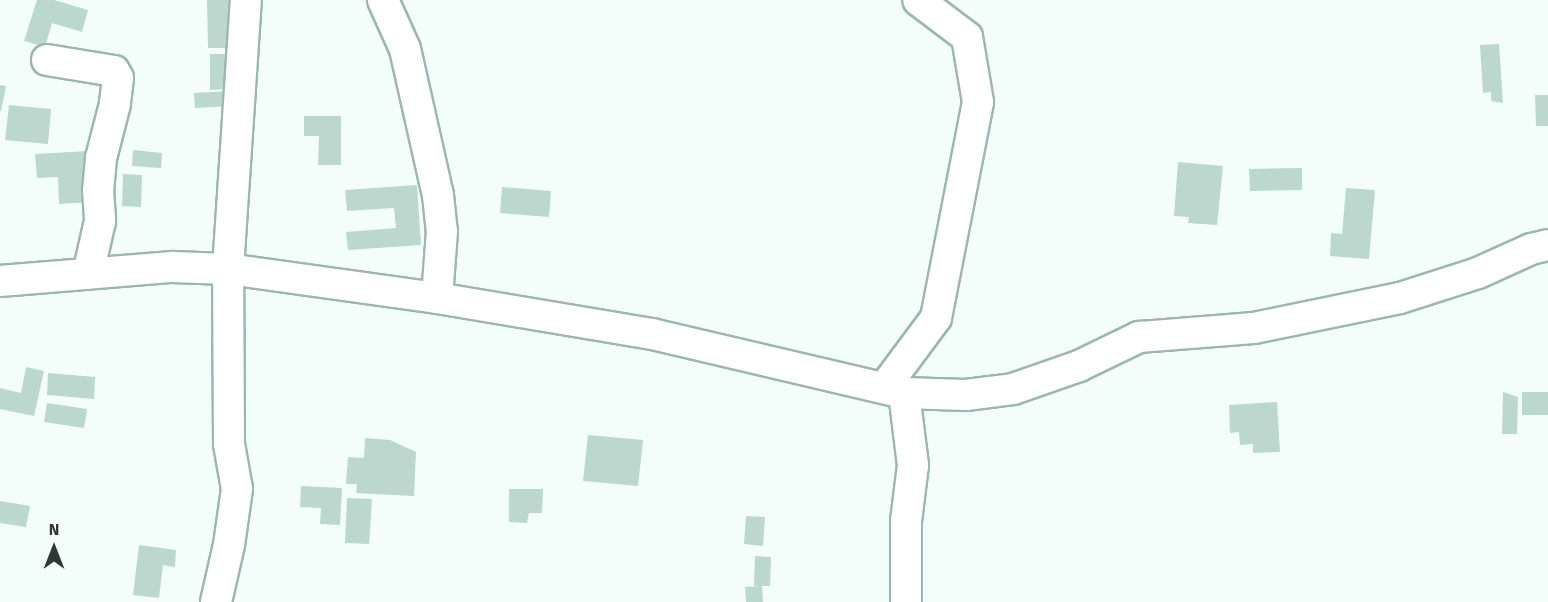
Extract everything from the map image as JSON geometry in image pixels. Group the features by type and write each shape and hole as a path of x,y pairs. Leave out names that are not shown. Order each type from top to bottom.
{"street":[{"path":"216,602 229,545 237,489 230,444 228,269 246,0"},
{"path":"383,0 405,49 438,195 442,231 437,298"},
{"path":"906,602 906,521 913,465 894,390 936,318 978,102 967,37 918,0"},
{"path":"47,60 114,71 118,78 116,104 101,158 98,190 100,221 88,274"},
{"path":"0,281 172,267 228,269 437,298 652,334 894,390 966,395 1013,389 1079,366 1139,337 1254,328 1400,298 1478,273 1548,245"}],"building":[{"path":"37,0 54,0 88,10 82,32 52,23 45,47 24,41"},
{"path":"207,0 228,0 229,48 208,48"},
{"path":"1499,44 1503,103 1491,101 1491,92 1483,93 1480,45"},
{"path":"210,54 228,54 228,89 210,90"},
{"path":"0,85 6,86 1,111 0,111"},
{"path":"230,91 231,106 195,108 194,93"},
{"path":"1535,95 1548,95 1548,126 1536,126"},
{"path":"9,105 51,109 48,144 5,140"},
{"path":"304,116 341,116 341,165 318,165 319,136 304,136"},
{"path":"133,150 162,153 161,168 132,166"},
{"path":"88,151 91,202 59,204 58,177 37,178 35,154"},
{"path":"1178,162 1223,166 1217,225 1188,223 1189,217 1174,216"},
{"path":"1302,168 1302,190 1250,191 1249,169"},
{"path":"123,174 142,175 141,207 122,206"},
{"path":"417,185 421,245 348,250 346,232 396,228 394,208 347,211 345,190"},
{"path":"502,187 551,191 549,217 500,213"},
{"path":"1346,188 1375,190 1369,259 1330,256 1331,233 1342,234"},
{"path":"26,367 44,371 34,416 0,409 0,388 21,393"},
{"path":"48,373 95,377 94,399 47,395"},
{"path":"1503,392 1518,397 1517,434 1502,434"},
{"path":"1522,392 1548,392 1548,415 1522,415"},
{"path":"1277,402 1280,452 1253,453 1253,444 1240,445 1239,432 1230,433 1229,405"},
{"path":"47,403 87,409 84,428 44,422"},
{"path":"588,435 643,440 638,486 583,481"},
{"path":"365,438 390,440 416,452 414,496 356,493 357,484 346,484 348,457 364,458"},
{"path":"301,486 342,488 340,525 320,524 321,508 300,507"},
{"path":"509,489 543,489 542,513 529,513 527,523 509,522"},
{"path":"347,498 372,499 369,544 345,543"},
{"path":"0,501 30,506 26,527 0,523"},
{"path":"746,516 765,517 763,546 744,544"},
{"path":"139,545 176,550 175,567 163,565 159,598 133,595"},
{"path":"755,556 771,557 770,586 762,586 763,602 746,602 745,587 760,586 754,586"}]}
